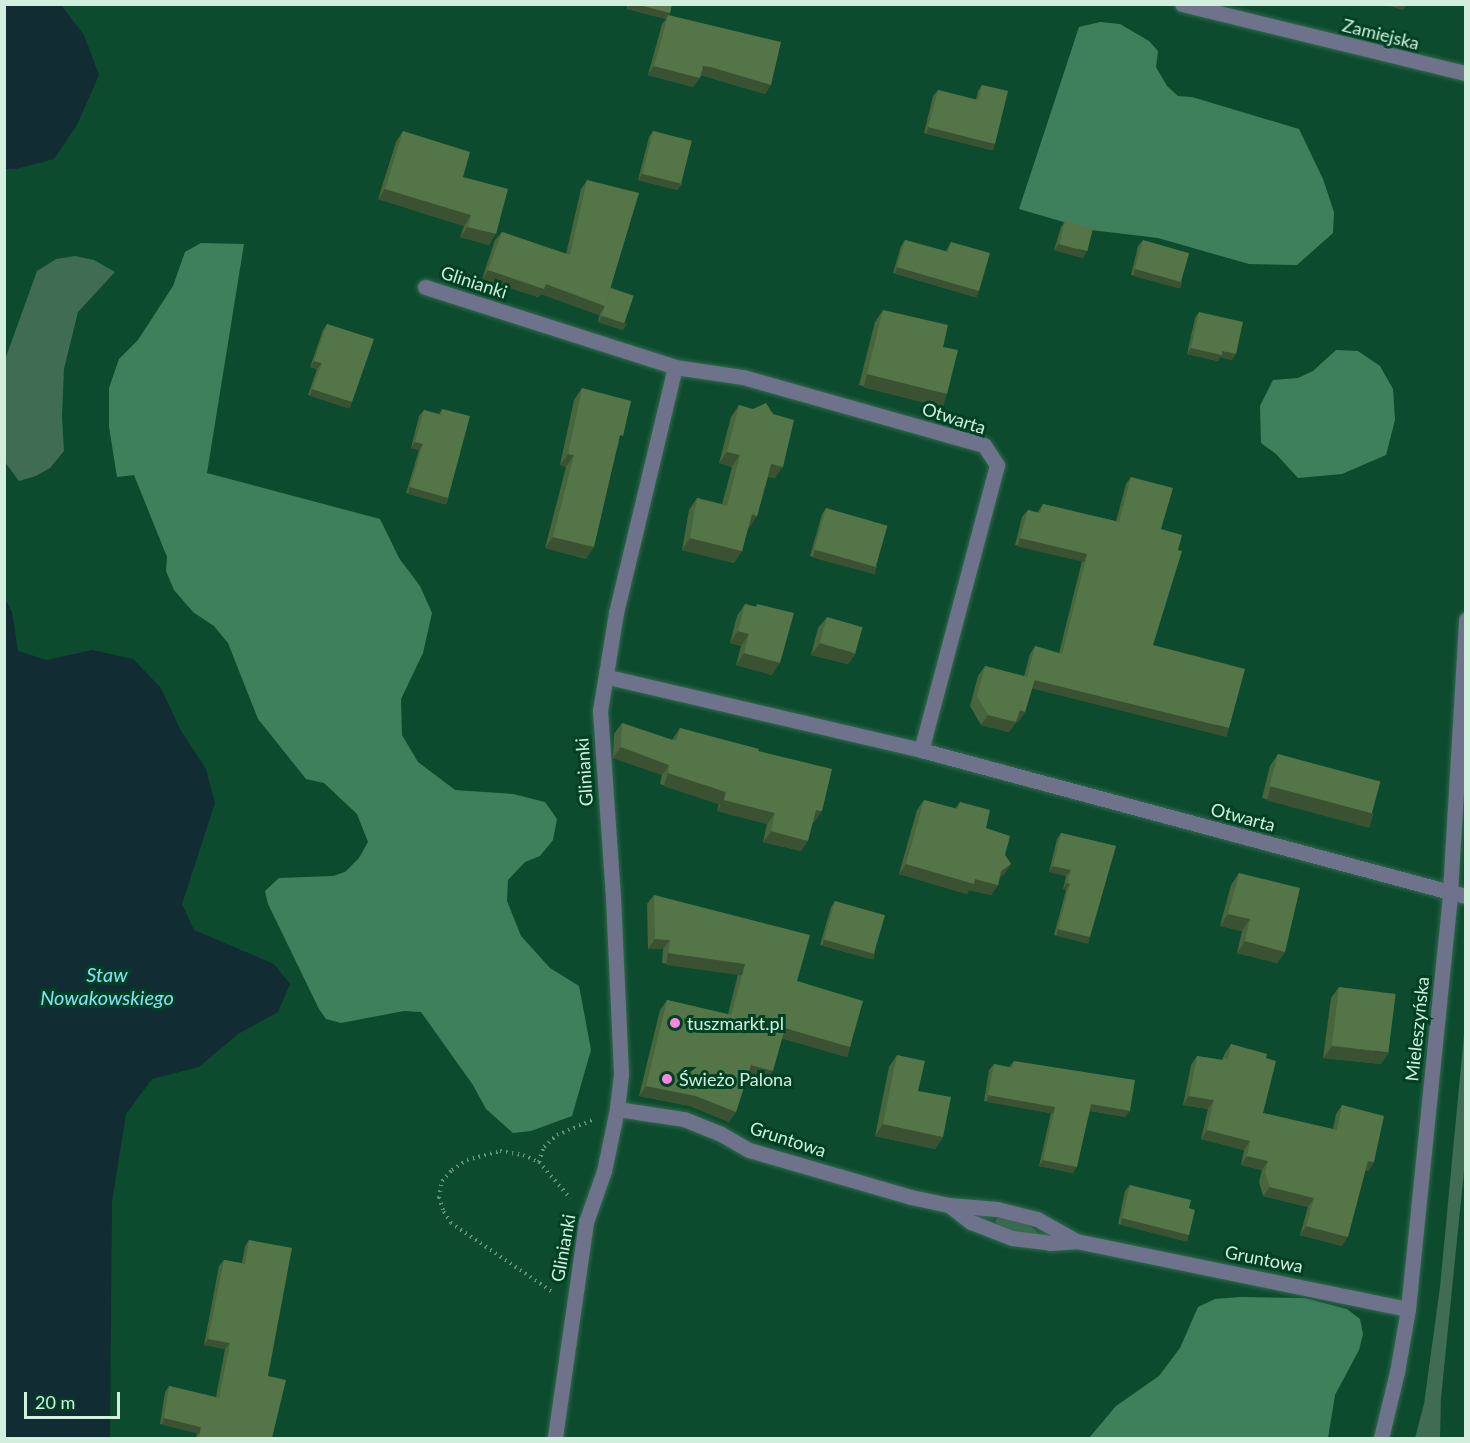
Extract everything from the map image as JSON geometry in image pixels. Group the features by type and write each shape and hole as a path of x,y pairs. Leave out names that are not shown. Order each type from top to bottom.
{"street":[{"name":"Zamiejska","path":"1182,4 1466,73"},
{"name":"Glinianki","path":"425,287 675,367 616,613 608,677 600,711 620,1063 617,1109 604,1171 586,1222 555,1438"},
{"name":"Otwarta","path":"675,367 744,377 984,445 997,465 921,750"},
{"name":"Mieleszyńska","path":"1381,1438 1397,1372 1408,1309 1450,892 1466,620"},
{"name":"Otwarta","path":"608,677 921,750 1466,896"},
{"name":"Gruntowa","path":"617,1109 684,1119 721,1134 749,1150 910,1197 949,1205 998,1209 1037,1219 1076,1241"},
{"name":"Gruntowa","path":"949,1205 971,1222 1012,1238 1041,1243 1076,1241 1408,1309"}],"path":[{"path":"539,1162 544,1147 557,1135 617,1109"},
{"path":"573,1309 539,1281 451,1222 439,1198 442,1181 452,1170 484,1153 500,1151 523,1155 539,1162 565,1191 586,1222"}],"green space":[{"path":"1100,22 1120,24 1149,41 1158,51 1156,67 1167,86 1178,96 1192,97 1299,129 1323,179 1334,212 1333,233 1297,265 1249,264 1158,238 1091,230 1019,209 1079,27"},
{"path":"201,243 244,244 207,473 380,519 399,558 420,586 432,613 423,653 401,699 402,735 418,762 455,790 513,794 545,802 557,819 553,840 540,856 525,862 508,880 507,901 521,936 550,968 579,986 591,1050 572,1116 531,1131 513,1133 486,1109 473,1085 421,1012 404,1011 341,1023 326,1019 268,904 265,891 279,878 333,876 345,872 359,858 368,842 357,814 324,783 306,779 258,719 228,643 214,626 193,612 174,590 166,571 167,557 134,475 117,477 109,427 109,388 119,359 138,340 173,286 185,252"},
{"path":"75,256 94,260 115,272 78,312 64,369 62,416 64,451 50,468 36,476 19,481 5,462 6,357 37,271 56,259"},
{"path":"1336,350 1358,351 1380,366 1393,389 1395,420 1386,455 1342,474 1298,478 1276,454 1261,443 1260,406 1273,380 1298,378 1313,371"},
{"path":"1465,1024 1465,1161 1441,1398 1440,1438 1415,1438 1424,1404 1440,1287"},
{"path":"1000,1216 1028,1224 1042,1236 1010,1230 997,1224 995,1221"},
{"path":"1305,1298 1347,1309 1360,1319 1363,1334 1359,1350 1335,1395 1328,1438 1089,1438 1116,1406 1159,1376 1180,1348 1198,1307 1215,1299"}],"water":[{"path":"4,5 61,5 84,35 99,75 77,125 54,159 16,169 5,169"},
{"name":"Staw Nowakowskiego","path":"5,599 12,612 18,651 47,660 92,650 133,659 161,688 180,729 206,769 215,803 182,904 194,930 274,964 290,984 278,1012 238,1034 199,1067 152,1079 126,1114 112,1202 110,1438 5,1438"}],"building":[{"path":"636,4 672,4 670,13"},
{"path":"668,15 781,42 771,85 711,67 703,66 700,78 654,66"},
{"path":"982,85 1008,91 995,144 928,127 938,90 978,100"},
{"path":"403,131 470,152 463,177 508,189 496,234 468,227 471,215 385,189"},
{"path":"653,131 692,141 681,183 642,174"},
{"path":"587,180 639,193 605,306 546,284 544,289 488,270 502,232 570,255"},
{"path":"1065,221 1093,228 1087,251 1059,244"},
{"path":"905,240 948,252 951,242 990,253 979,291 897,267"},
{"path":"1143,240 1189,253 1181,282 1135,269"},
{"path":"611,288 634,296 624,323 602,315"},
{"path":"883,310 948,325 943,347 958,350 947,394 867,374"},
{"path":"1199,312 1243,322 1236,354 1222,351 1222,355 1191,348"},
{"path":"327,324 374,339 352,402 312,389 322,363 314,361"},
{"path":"582,388 631,401 623,436 620,435 594,547 553,537 574,455 568,454"},
{"path":"766,403 773,414 794,420 783,467 771,464 757,516 752,514 742,551 690,538 697,498 727,506 740,455 727,452 739,405 753,409"},
{"path":"442,409 470,416 448,498 410,487 423,444 415,442 424,410 441,415"},
{"path":"1131,477 1173,488 1161,529 1182,535 1178,550 1182,551 1153,645 1245,669 1229,728 1027,677 1035,646 1062,654 1087,554 1020,538 1028,510 1040,513 1043,504 1119,522"},
{"path":"826,508 888,526 876,567 814,549"},
{"path":"745,604 757,607 757,604 794,613 780,663 744,653 749,634 738,631"},
{"path":"827,617 863,627 855,653 820,643"},
{"path":"985,666 1035,679 1025,712 1020,710 1016,722 988,715 977,696"},
{"path":"622,723 676,741 680,728 759,749 758,751 832,769 822,811 816,810 808,841 771,831 775,813 724,800 726,792 668,773 669,765 621,747"},
{"path":"1278,754 1380,781 1372,813 1269,786"},
{"path":"924,800 958,809 960,802 990,810 986,828 1010,836 1005,855 1011,864 1001,871 998,885 975,879 974,884 906,864"},
{"path":"1061,833 1116,846 1090,937 1058,929 1070,884 1067,883 1071,870 1053,866"},
{"path":"1239,873 1300,888 1285,952 1245,941 1250,919 1228,914"},
{"path":"654,895 810,935 797,981 863,1001 850,1047 785,1028 773,1071 751,1065 736,1112 696,1096 646,1086 667,1000 731,1015 745,964 668,953 670,940 655,939"},
{"path":"835,901 885,915 874,954 824,939"},
{"path":"1339,987 1396,994 1388,1053 1332,1046"},
{"path":"1231,1044 1267,1054 1266,1058 1276,1061 1263,1113 1337,1130 1342,1105 1384,1116 1374,1162 1368,1161 1348,1237 1306,1226 1314,1198 1270,1187 1265,1173 1268,1161 1247,1156 1250,1141 1207,1130 1214,1100 1189,1096 1197,1056 1228,1059"},
{"path":"897,1055 925,1061 918,1091 951,1097 943,1137 883,1124"},
{"path":"1014,1061 1135,1080 1130,1111 1091,1104 1077,1167 1043,1160 1055,1107 988,1095 994,1064 1012,1068"},
{"path":"1130,1185 1191,1200 1189,1208 1195,1210 1189,1235 1122,1218"},
{"path":"249,1240 292,1248 268,1376 286,1380 272,1438 199,1438 201,1427 164,1418 169,1386 219,1398 230,1343 208,1339 224,1260 245,1264"}],"place":[{"name":"tuszmarkt.pl","path":"675,1023"},
{"name":"Świeżo Palona","path":"667,1079"}]}
